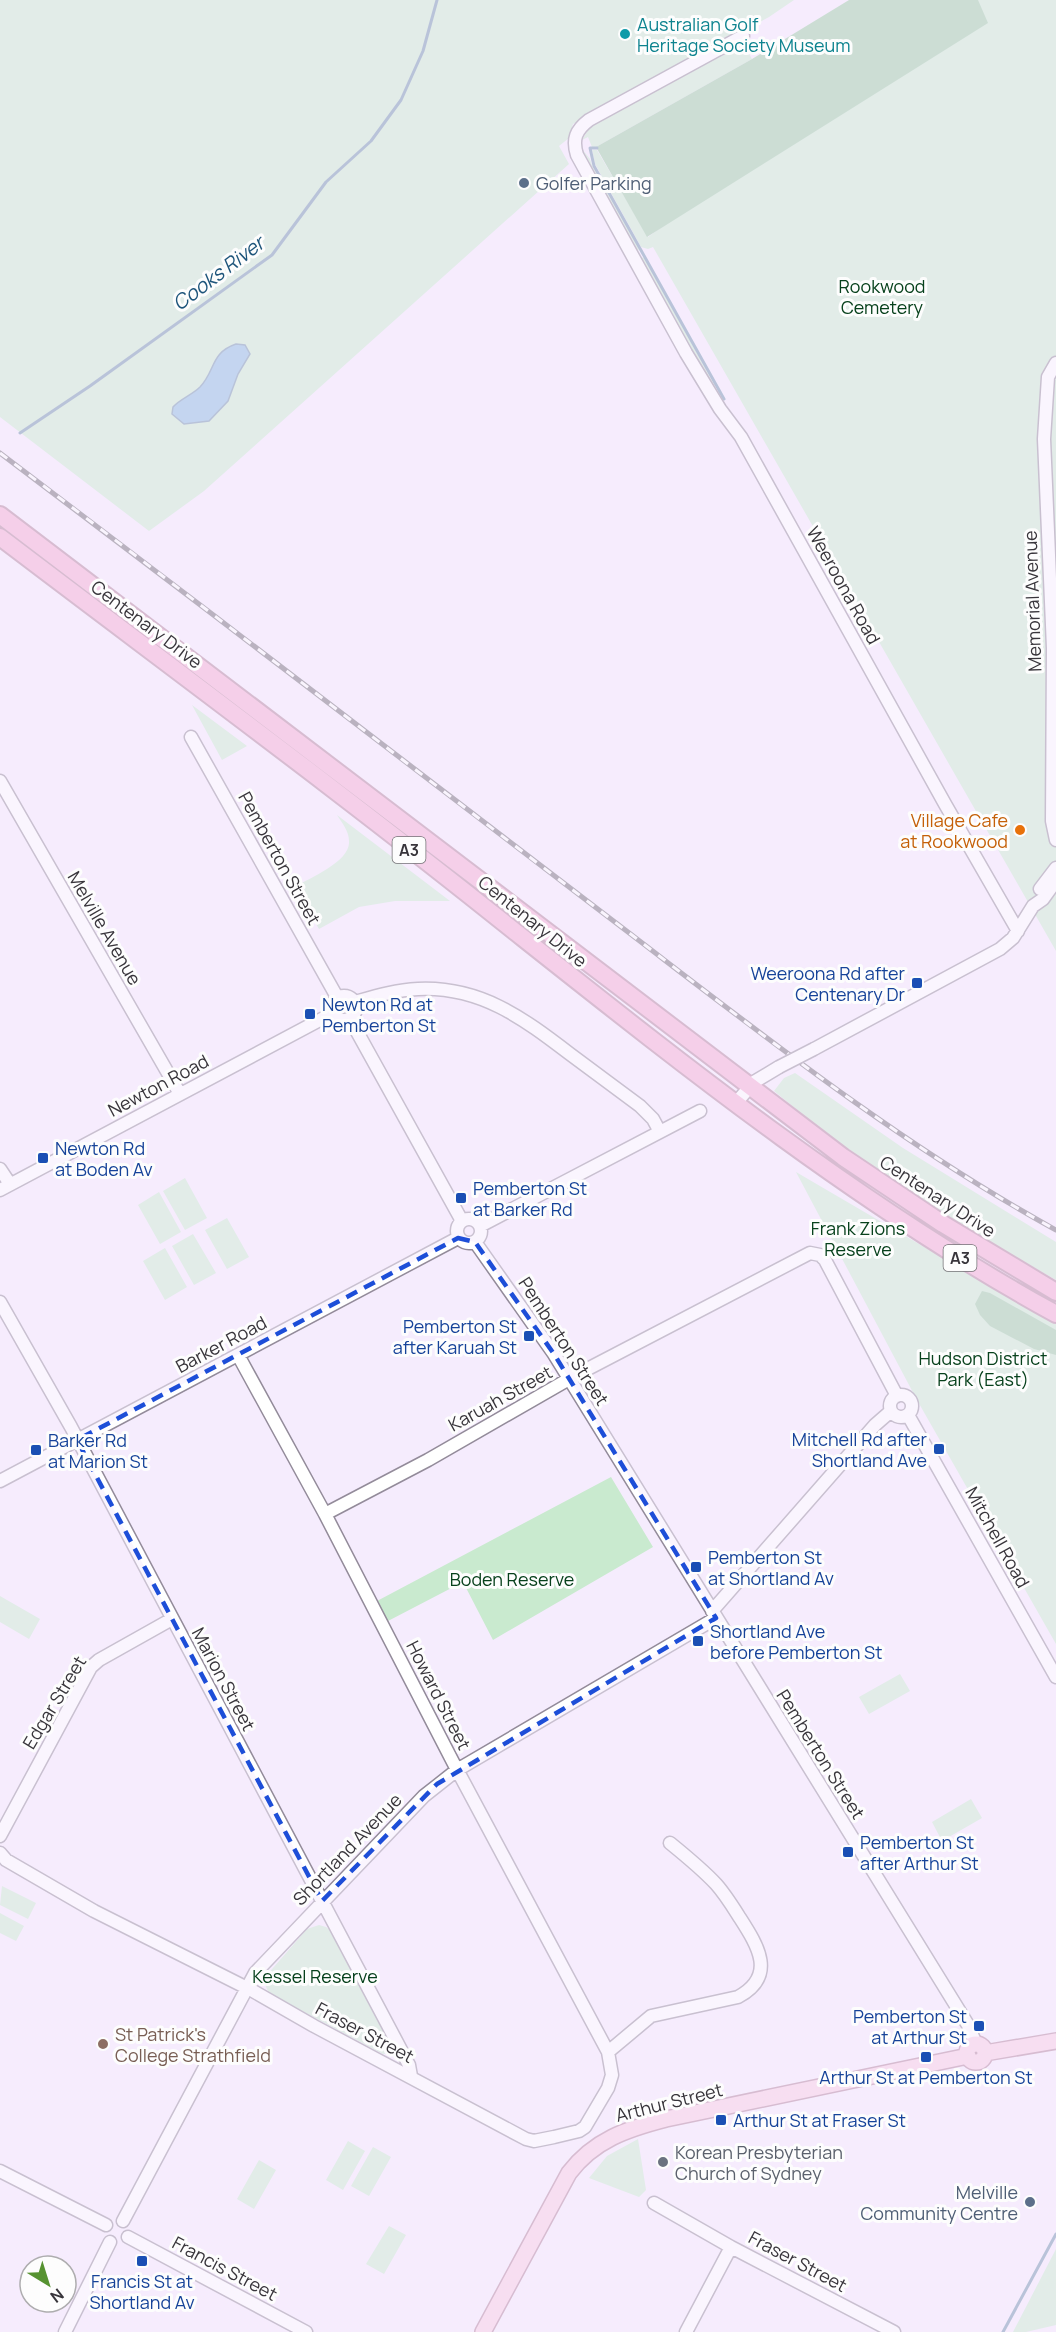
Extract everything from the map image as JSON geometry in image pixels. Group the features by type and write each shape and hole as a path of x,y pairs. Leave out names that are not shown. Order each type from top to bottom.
{"highway":[{"name":"Centenary Drive","path":"0,515 843,1157 935,1219 1056,1292"},
{"name":"Centenary Drive","path":"0,537 493,914 640,1032 735,1104 852,1188 929,1238 1056,1314"}],"main road":[{"name":"Arthur Street","path":"483,2332 569,2173 583,2157 608,2138 666,2119 976,2051 1056,2041"}],"street":[{"name":"Weeroona Road","path":"743,36 589,120 577,131 574,143 577,155 686,353 720,409 741,437 1018,931"},
{"name":"Memorial Avenue","path":"1056,363 1048,377 1044,439 1053,648 1052,821 1056,840"},
{"name":"Pemberton Street","path":"191,737 338,997"},
{"name":"Melville Avenue","path":"0,781 180,1094"},
{"path":"735,1104 749,1087 778,1067 1000,949 1018,931 1034,904 1037,894 1056,868"},
{"path":"1034,904 1043,899 1056,881"},
{"path":"355,1002 387,993 419,989 459,992 493,1003 527,1021 630,1099 653,1119 660,1132"},
{"path":"349,996 355,1002 356,1013 350,1019 338,1019 333,1013 333,1002 338,997 349,996"},
{"name":"Newton Road","path":"5,1187 333,1013"},
{"path":"350,1019 462,1221"},
{"path":"480,1226 700,1111"},
{"path":"0,1168 5,1187"},
{"path":"470,1219 480,1226 480,1237 475,1242 468,1244 458,1238 456,1230 462,1221 470,1219"},
{"name":"Barker Road","path":"0,1481 458,1238"},
{"name":"Pemberton Street","path":"475,1242 538,1329 570,1380 968,2025 976,2051"},
{"name":"Karuah Street","path":"326,1514 810,1252 820,1255 825,1260 897,1396"},
{"name":"Marion Street","path":"0,1302 77,1440 322,1901 409,2066 411,2076"},
{"name":"Howard Street","path":"238,1355 326,1514 457,1770 608,2052"},
{"path":"897,1396 906,1396 911,1401 912,1409 908,1415 898,1417 891,1411 891,1402 897,1396"},
{"name":"Shortland Avenue","path":"123,2221 246,1988 263,1962 424,1796 457,1770 714,1614 875,1425 891,1411"},
{"name":"Mitchell Road","path":"908,1415 1056,1677"},
{"name":"Edgar Street","path":"0,1836 92,1668 99,1660 172,1619"},
{"path":"608,2052 651,2016 738,1997 747,1992 756,1982 761,1970 762,1957 754,1939 717,1885 670,1843"},
{"name":"Fraser Street","path":"3,1857 94,1911 246,1988 526,2139 534,2141 570,2134 585,2127 608,2088 612,2074 608,2052"},
{"path":"0,2171 106,2225"},
{"name":"Fraser Street","path":"654,2203 731,2247 894,2332"},
{"path":"106,2225 116,2219 123,2221 129,2230 128,2237 118,2243 110,2242"},
{"path":"106,2225 105,2232 110,2242"},
{"name":"Francis Street","path":"128,2237 306,2332"},
{"path":"65,2332 110,2242"},
{"path":"686,2332 731,2247"}],"highlighted area":[{"path":"458,1238 475,1242 554,1354 716,1618 437,1784 322,1901 77,1440"}],"green space":[{"path":"0,0 794,0 769,17 573,124 569,138 559,146 569,164 204,491 149,531 0,417"},
{"path":"849,0 978,0 988,23 647,237 596,147 752,59"},
{"name":"Rookwood Cemetery","path":"974,0 1056,0 1056,951 653,247 648,249 641,247 595,164 592,150 597,150 648,237"},
{"path":"742,42 752,59 596,147 592,147 588,137 582,140 591,125"},
{"path":"582,149 590,159 639,249 637,253 584,158"},
{"path":"639,256 645,258 715,386 713,387"},
{"path":"192,705 247,746 222,760"},
{"path":"337,815 450,901 395,901 359,907 319,929 294,887 319,874 344,855 348,848 348,834"},
{"path":"795,1073 903,1148 1056,1242 1056,1280 982,1238 910,1192 807,1118 774,1091 784,1078"},
{"name":"Hudson District Park (East)","path":"796,1172 1056,1324 1056,1644 917,1400"},
{"path":"185,1178 207,1218 185,1230 163,1191"},
{"path":"159,1192 181,1232 160,1244 138,1205"},
{"path":"227,1218 249,1257 227,1269 205,1230"},
{"path":"193,1234 216,1273 194,1285 172,1246"},
{"path":"165,1248 187,1287 165,1300 143,1261"},
{"path":"982,1291 990,1293 1056,1330 1056,1355 1034,1349 990,1326 980,1315 975,1304"},
{"name":"Boden Reserve","path":"611,1477 653,1547 493,1640 463,1582 388,1621 377,1601"},
{"path":"0,1596 40,1619 29,1639 0,1622"},
{"path":"900,1674 910,1691 869,1714 859,1697"},
{"path":"971,1799 982,1818 942,1841 932,1822"},
{"path":"2,1886 36,1903 28,1919 0,1905"},
{"path":"0,1913 24,1926 16,1941 0,1933"},
{"name":"Kessel Reserve","path":"319,1925 335,1934 393,2046 391,2053 383,2054 270,1994 267,1990 266,1976 307,1929"},
{"path":"638,2139 646,2190 639,2197 589,2178 607,2156"},
{"path":"348,2141 365,2151 343,2190 326,2180"},
{"path":"373,2147 391,2157 369,2196 351,2186"},
{"path":"259,2160 276,2170 254,2209 237,2199"},
{"path":"389,2226 406,2235 384,2274 366,2264"},
{"path":"1056,2249 1056,2325 1026,2332 1013,2332"}],"water":[{"path":"236,344 245,345 250,354 238,374 228,401 209,421 184,424 172,414 173,407 200,387 217,357"}],"waterway":[{"name":"Cooks River","path":"20,433 90,386 272,255 326,182 371,141 401,100 423,51 437,0"},
{"path":"597,148 590,148 594,166 724,399"},
{"path":"1003,2332 1056,2234"}],"railway":[{"path":"0,453 824,1080 937,1159 1056,1230"}],"place":[{"name":"Australian Golf Heritage Society Museum","path":"625,34"},
{"name":"Golfer Parking","path":"524,183"},
{"name":"Village Cafe at Rookwood","path":"1020,830"},
{"name":"Weeroona Rd after Centenary Dr","path":"917,983"},
{"name":"Newton Rd at Pemberton St","path":"310,1014"},
{"name":"Newton Rd at Boden Av","path":"43,1158"},
{"name":"Pemberton St at Barker Rd","path":"461,1198"},
{"name":"Pemberton St after Karuah St","path":"529,1336"},
{"name":"Mitchell Rd after Shortland Ave","path":"939,1449"},
{"name":"Barker Rd at Marion St","path":"36,1450"},
{"name":"Pemberton St at Shortland Av","path":"696,1567"},
{"name":"Shortland Ave before Pemberton St","path":"698,1641"},
{"name":"Pemberton St after Arthur St","path":"848,1852"},
{"name":"Pemberton St at Arthur St","path":"979,2026"},
{"name":"St Patrick's College Strathfield","path":"103,2044"},
{"name":"Arthur St at Pemberton St","path":"926,2057"},
{"name":"Arthur St at Fraser St","path":"721,2120"},
{"name":"Korean Presbyterian Church of Sydney","path":"663,2162"},
{"name":"Melville Community Centre","path":"1030,2202"},
{"name":"Francis St at Shortland Av","path":"142,2261"}],"park label":[{"name":"Frank Zions Reserve","path":"858,1238"}]}
